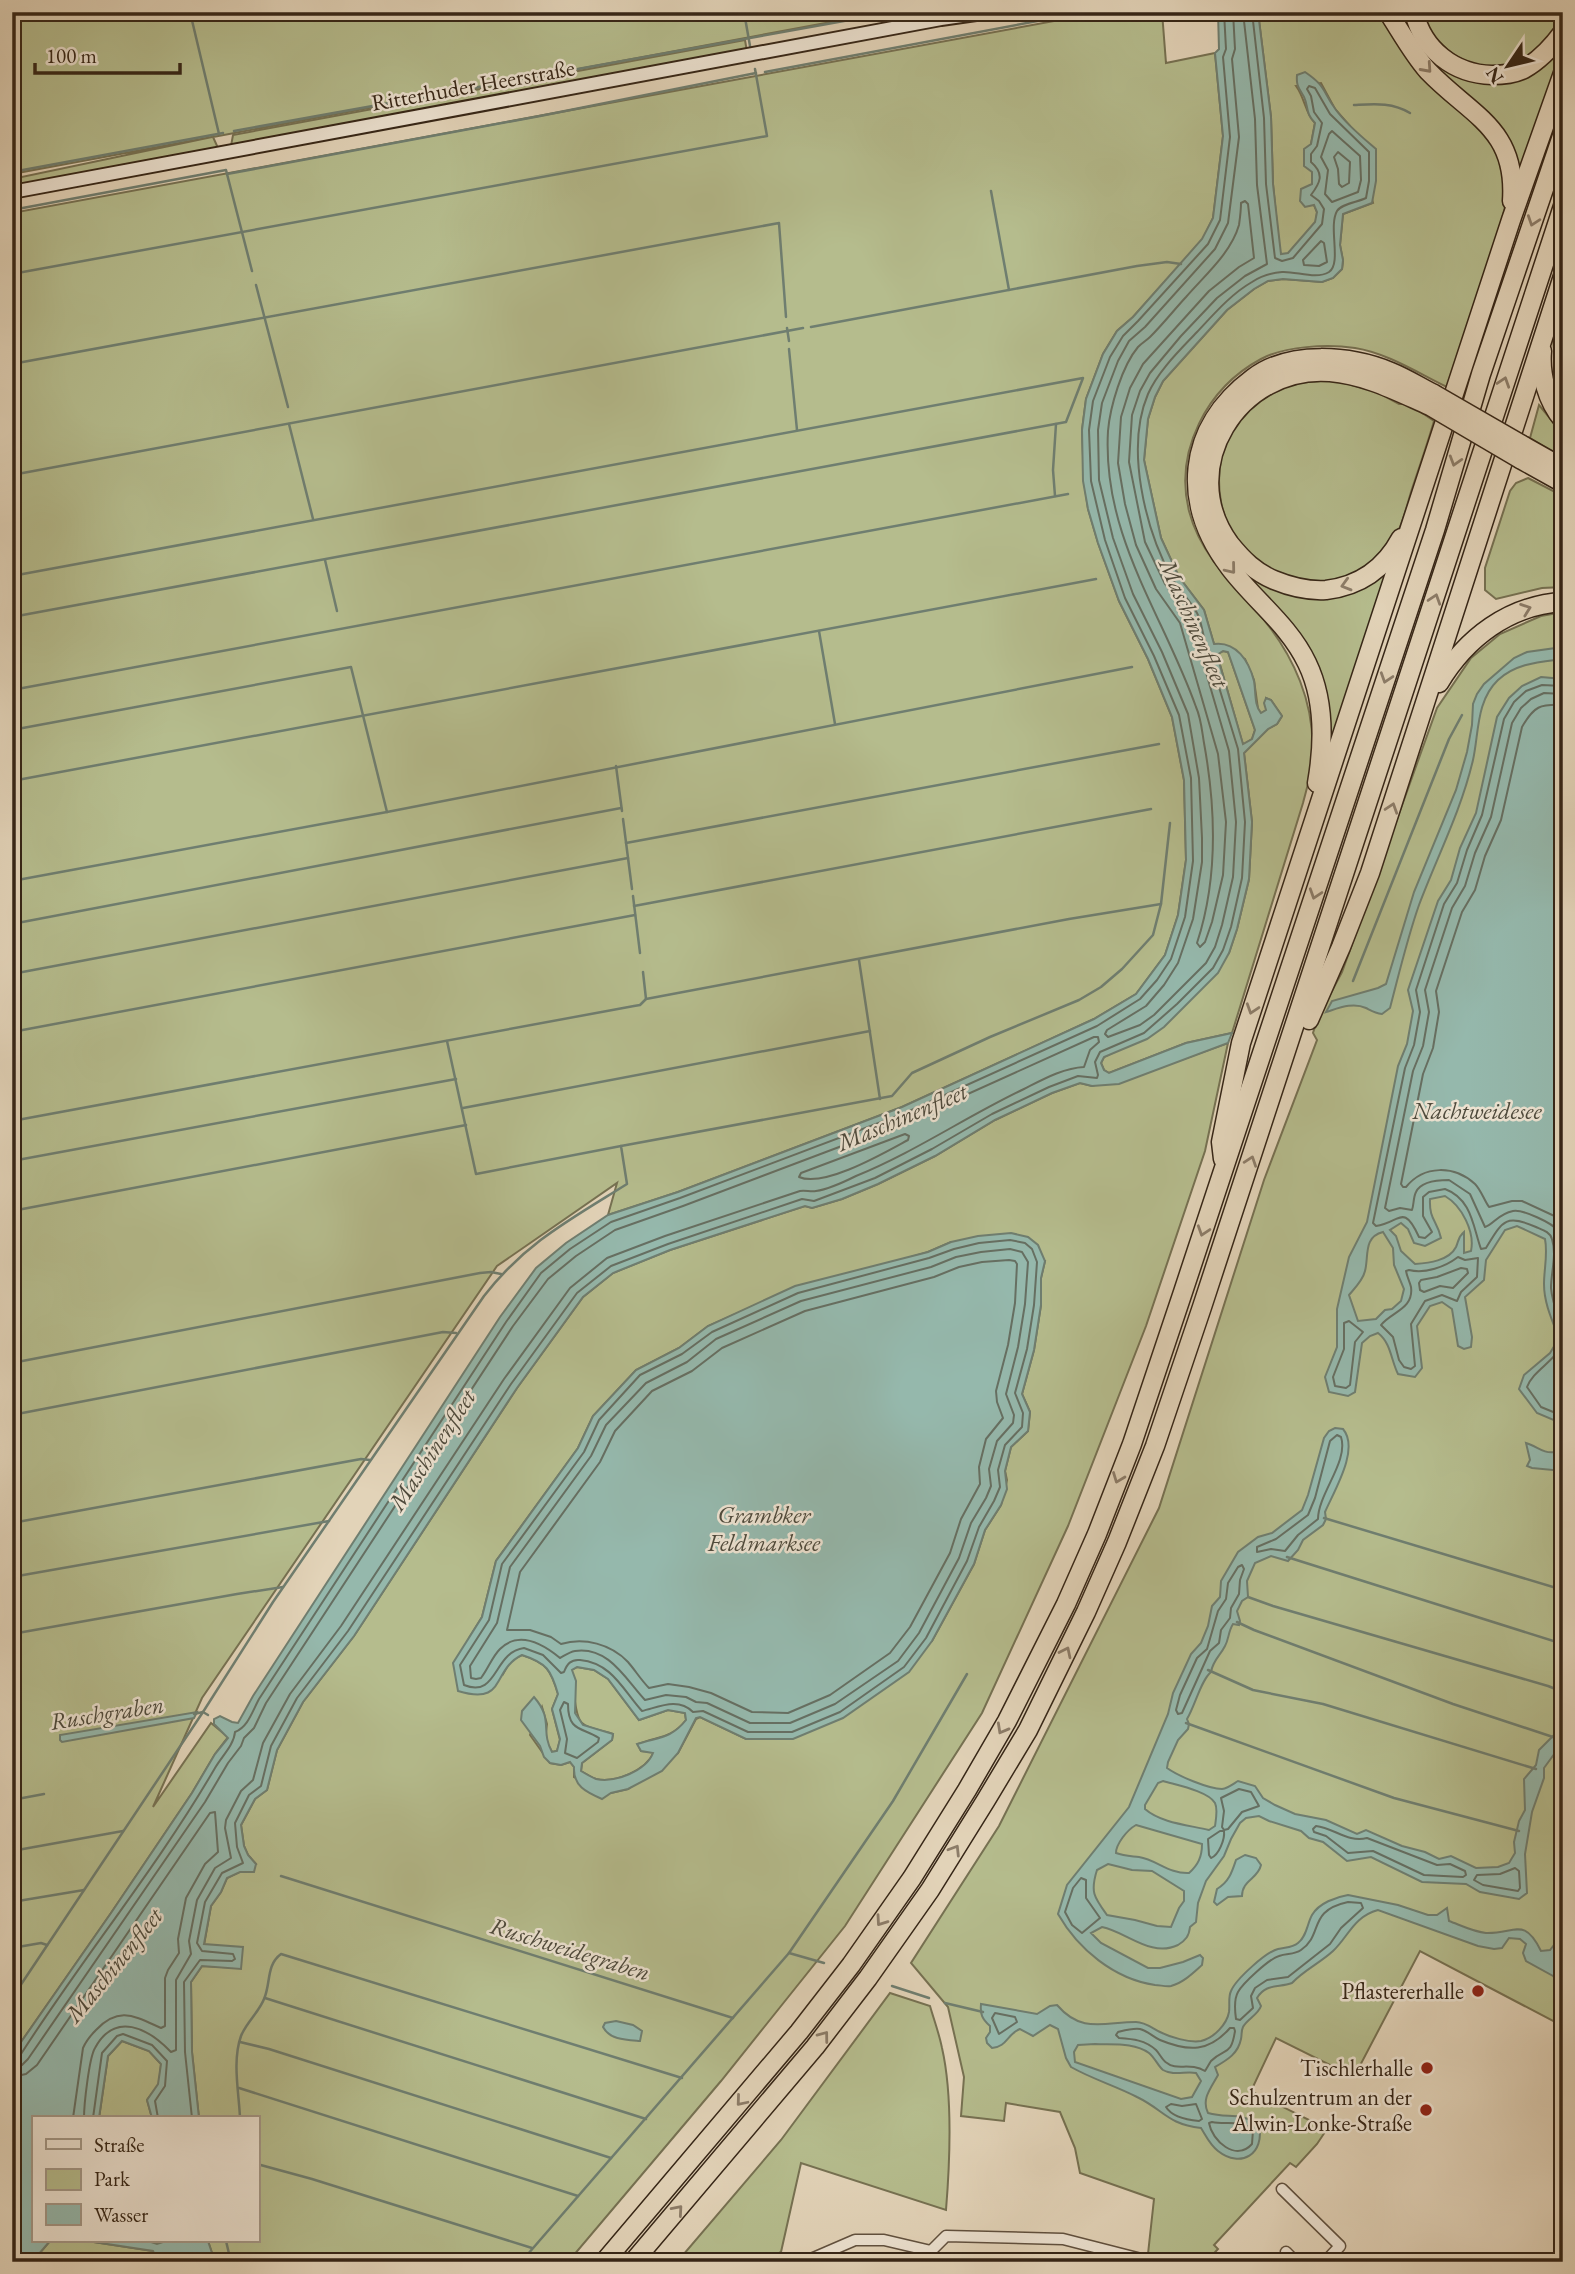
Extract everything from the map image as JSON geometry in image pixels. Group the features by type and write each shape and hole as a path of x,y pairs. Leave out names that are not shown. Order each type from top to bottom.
{"highway":[{"path":"1388,12 1427,69 1486,122 1503,142 1513,175 1511,220"},
{"path":"1414,12 1425,38 1445,62 1476,75 1499,75 1522,70 1551,47 1563,32"},
{"path":"1225,1166 1221,1142 1241,1043 1511,220 1563,73"},
{"path":"604,2262 799,2032 851,1965 912,1878 967,1790 1007,1721 1066,1604 1132,1444 1435,530 1481,374 1563,133"},
{"path":"634,2262 815,2047 930,1891 1028,1730 1086,1612 1155,1446 1274,1092 1563,206"},
{"path":"1274,1092 1292,1062 1370,873 1563,276"},
{"path":"1544,332 1542,356 1546,387 1563,420"},
{"path":"1309,834 1323,749 1321,713 1316,689 1308,664 1296,644 1276,618 1231,570 1208,534 1198,498 1198,459 1212,420 1241,387 1264,370 1296,360 1327,359 1359,363 1390,372 1432,400 1522,452 1563,483"},
{"path":"1419,500 1396,547 1379,567 1361,581 1340,588 1316,590 1287,585 1261,574 1241,558 1216,518 1209,482 1220,434 1230,418 1243,402 1261,388 1291,375 1329,372 1354,375 1432,400"},
{"path":"1522,452 1563,468"},
{"path":"1426,704 1451,664 1488,628 1520,611 1544,603 1563,602"}],"main road":[{"name":"Ritterhuder Heerstraße","path":"942,19 966,12"},
{"name":"Ritterhuder Heerstraße","path":"12,192 990,12"}],"street":[{"path":"1282,2189 1340,2246 1325,2262"},
{"path":"930,2251 946,2236 1063,2239 1153,2262"},
{"path":"804,2262 855,2240 884,2240 930,2251 936,2262"},
{"path":"1286,2252 1296,2262"}],"green space":[{"path":"12,12 885,12 213,137 218,148 12,189 12,179 212,137 12,174"},
{"path":"1103,12 1162,12 1166,63 1215,53 1223,136 1213,218 1203,239 1133,317 1117,331 1103,354 1086,399 1082,430 1088,509 1119,601 1148,659 1172,717 1184,780 1186,860 1178,915 1165,955 1136,994 1094,1019 902,1107 678,1192 608,1215 617,1183 497,1266 202,1698 153,1807 211,1723 228,1737 111,1913 12,2055 12,213"},
{"path":"1258,12 1382,12 1494,141 1508,195 1499,231 1447,387 1379,354 1355,348 1306,347 1271,355 1242,371 1225,387 1199,423 1186,466 1189,511 1207,551 1224,575 1267,624 1291,661 1307,702 1311,723 1310,772 1303,803 1232,1033 1186,1043 1109,1073 1101,1063 1104,1057 1127,1046 1229,953 1249,879 1252,822 1244,753 1268,729 1277,724 1282,716 1271,700 1266,698 1266,710 1261,714 1254,680 1245,659 1214,644 1204,610 1179,577 1161,538 1144,460 1148,419 1163,381 1227,310 1254,289 1268,281 1283,279 1322,282 1333,278 1342,269 1340,245 1343,214 1373,203 1350,126 1335,109 1321,83 1296,86 1315,123 1311,144 1314,205 1317,212 1316,222 1288,254 1280,255 1273,184 1271,117"},
{"path":"1393,12 1408,12 1442,66 1461,78 1479,81 1549,56 1558,62 1519,180 1514,161 1439,74"},
{"path":"1424,12 1563,12 1558,27 1526,57 1515,63 1492,68 1468,62 1448,50 1430,32"},
{"path":"745,40 747,52 231,146 233,135"},
{"path":"1563,308 1563,401 1557,387 1553,339"},
{"path":"1332,380 1375,391 1399,404 1409,404 1434,421 1402,523 1387,551 1370,567 1351,577 1331,582 1309,582 1288,578 1268,569 1251,556 1236,539 1221,502 1221,460 1226,440 1248,406 1281,387"},
{"path":"1539,405 1563,434 1563,458 1530,438"},
{"path":"1528,478 1563,496 1563,587 1542,588 1496,599 1485,590 1485,568 1510,491 1516,483"},
{"path":"1221,543 1313,595 1391,562 1326,765 1325,702"},
{"path":"1563,612 1563,2009 1555,2022 1420,1951 1354,2077 1276,2038 1251,2091 1327,2129 1296,2167 1290,2163 1214,2245 1218,2249 1206,2262 1166,2262 1148,2254 1154,2199 1080,2173 1075,2148 1060,2112 1006,2103 1004,2121 961,2116 964,2077 948,2007 911,1963 999,1826 1159,1508 1264,1180 1317,1040 1313,1033 1318,1017 1342,972 1437,708 1471,658 1500,634 1541,616"},
{"path":"1228,652 1255,730 1252,739 1243,745 1217,654"},
{"path":"1228,1043 1205,1151 1146,1326 1068,1526 982,1713 845,1926 721,2081 568,2262 215,2262 208,2242 259,2242 259,2116 199,2116 192,2052 191,1982 202,1966 241,1968 204,1945 211,1906 227,1878 256,1864 244,1846 241,1825 255,1799 267,1790 277,1750 303,1702 354,1636 517,1388 583,1297 613,1273 670,1250 805,1206 812,1208 842,1199 935,1156 995,1120 1052,1093 1080,1083 1092,1086","holes":["951,1242 1045,1261 1041,1278 1041,1305 1034,1350 1022,1394 1030,1412 1028,1431 1011,1447 1001,1505 985,1530 974,1564 932,1641 746,1739 700,1717 696,1719 678,1753 628,1789 611,1793 574,1777 574,1767 570,1762 561,1765 550,1763 530,1735 542,1707 547,1724 545,1739 552,1752 557,1751 560,1740 552,1709 558,1694 547,1668 522,1655 511,1660 503,1674 469,1638 482,1617 496,1561 578,1448 593,1416 636,1370 679,1348 708,1326 770,1299 928,1252"]},
{"path":"577,1667 594,1670 608,1679 639,1720 668,1710 685,1713 686,1720 669,1734 638,1744 641,1751 654,1752 637,1770 612,1779 596,1779 581,1771 582,1763 612,1740 613,1734 588,1727 579,1719 571,1670"},
{"path":"890,1993 930,2006 939,2037 949,2107 946,2210 801,2163 781,2252 762,2262 677,2262 781,2140"},
{"path":"122,2041 149,2051 161,2064 159,2084 147,2100 151,2116 99,2116 108,2056"},
{"path":"49,2242 94,2242 153,2251 158,2262 32,2262"}],"water":[{"name":"Maschinenfleet","path":"1218,12 1258,12 1271,117 1273,184 1281,254 1288,253 1315,222 1317,212 1314,205 1305,207 1300,201 1301,189 1312,184 1312,172 1304,166 1304,149 1311,144 1315,123 1298,87 1297,75 1305,72 1317,82 1340,115 1376,149 1376,181 1372,203 1343,214 1340,245 1342,269 1333,278 1322,282 1283,279 1268,281 1254,289 1227,310 1163,381 1148,419 1144,460 1161,538 1179,577 1204,610 1214,644 1235,649 1245,660 1254,681 1256,702 1261,713 1266,710 1266,698 1271,700 1282,716 1277,724 1268,729 1244,753 1252,822 1249,879 1229,953 1218,973 1164,1027 1147,1039 1104,1057 1101,1063 1109,1073 1186,1043 1232,1033 1228,1043 1119,1084 1092,1086 1080,1083 1052,1093 995,1120 935,1156 878,1184 842,1199 812,1208 805,1206 670,1250 613,1273 583,1297 517,1388 354,1636 303,1702 277,1750 267,1790 255,1799 241,1825 244,1846 256,1864 254,1872 240,1872 227,1878 211,1906 204,1944 243,1947 241,1969 202,1966 191,1982 192,2052 199,2116 151,2116 147,2100 158,2084 161,2064 149,2051 122,2041 108,2056 99,2116 32,2116 32,2242 49,2242 32,2262 12,2262 12,2055 228,1738 214,1724 214,1719 220,1716 238,1723 500,1317 536,1268 566,1243 608,1215 678,1192 902,1107 1094,1019 1136,994 1165,955 1178,915 1186,860 1184,780 1172,717 1148,659 1119,601 1088,509 1083,481 1082,430 1086,399 1103,354 1117,331 1133,317 1202,239 1213,218 1223,136 1215,53 1219,49","holes":["1223,651 1228,652 1255,730 1252,739 1243,744 1217,655"]},
{"path":"1563,647 1563,659 1529,664 1505,674 1491,688 1486,698 1468,779 1419,905 1390,1008 1382,1014 1361,1006 1346,1006 1326,1012 1332,1001 1386,984 1414,892 1456,790 1467,752 1473,704 1477,694 1484,684 1514,658 1527,652"},
{"name":"Nachtweidesee","path":"1541,677 1563,679 1563,1424 1537,1413 1519,1389 1524,1375 1550,1353 1559,1338 1544,1291 1545,1239 1517,1226 1505,1230 1486,1260 1484,1280 1465,1297 1472,1337 1471,1347 1464,1349 1458,1346 1452,1309 1442,1302 1430,1306 1417,1326 1422,1368 1415,1377 1398,1374 1388,1347 1378,1333 1362,1343 1355,1392 1348,1396 1329,1392 1325,1377 1337,1347 1337,1309 1349,1257 1367,1222 1398,1066 1407,1044 1413,1011 1408,990 1438,901 1451,880 1460,848 1476,813 1497,717 1509,698 1522,686","holes":["1445,1196 1457,1206 1466,1220 1471,1236 1471,1251 1464,1253 1464,1232 1453,1252 1438,1260 1415,1264 1401,1251 1396,1236 1390,1230 1401,1223 1408,1229 1414,1243 1425,1246 1441,1238 1432,1216 1430,1199","1383,1232 1393,1248 1394,1265 1404,1289 1401,1301 1376,1319 1358,1321 1349,1295 1364,1274 1372,1238"]},
{"name":"Grambker Feldmarksee","path":"1011,1233 1028,1237 1038,1245 1045,1261 1034,1350 1022,1394 1030,1412 1028,1431 1011,1447 1005,1471 1007,1489 1001,1505 985,1530 974,1564 932,1641 909,1672 843,1718 793,1739 746,1739 700,1717 696,1718 678,1753 662,1771 602,1799 578,1784 570,1762 561,1765 550,1763 521,1720 522,1711 534,1697 544,1712 552,1752 557,1751 560,1739 552,1709 558,1694 550,1673 543,1665 522,1655 512,1661 492,1690 484,1694 458,1691 453,1663 482,1617 496,1561 578,1448 593,1416 636,1370 679,1348 708,1326 795,1286 928,1252 951,1242","holes":["577,1667 594,1670 608,1679 639,1720 668,1710 685,1713 686,1720 675,1731 637,1744 641,1751 653,1753 644,1765 629,1774 612,1779 596,1779 581,1771 582,1763 612,1740 613,1734 583,1725 575,1713 576,1681 572,1670"]},
{"path":"1335,1428 1343,1429 1349,1447 1344,1470 1325,1512 1326,1519 1323,1525 1303,1540 1288,1561 1271,1556 1255,1563 1247,1581 1248,1597 1242,1601 1237,1611 1239,1625 1233,1624 1225,1646 1204,1681 1187,1719 1188,1729 1178,1740 1167,1768 1194,1782 1216,1788 1222,1789 1238,1781 1255,1786 1263,1798 1295,1814 1326,1820 1357,1834 1366,1830 1439,1859 1451,1856 1476,1868 1498,1867 1509,1863 1515,1853 1514,1842 1525,1810 1524,1779 1536,1765 1539,1750 1563,1726 1563,1742 1544,1768 1544,1778 1532,1812 1525,1854 1527,1893 1519,1899 1480,1892 1466,1884 1422,1882 1371,1857 1347,1861 1323,1842 1309,1838 1301,1831 1259,1816 1246,1818 1240,1823 1224,1856 1206,1881 1198,1903 1196,1922 1181,1943 1168,1948 1158,1948 1102,1927 1091,1933 1101,1943 1148,1968 1160,1968 1200,1955 1203,1958 1202,1965 1175,1985 1140,1982 1099,1960 1066,1927 1058,1914 1067,1885 1129,1807 1168,1714 1173,1693 1191,1654 1201,1643 1212,1606 1220,1597 1221,1581 1238,1552 1258,1537 1272,1533 1302,1510 1324,1438","holes":["1163,1781 1191,1789 1211,1799 1215,1803 1217,1814 1215,1826 1209,1830 1175,1823 1145,1809 1158,1783","1136,1825 1202,1844 1199,1860 1189,1873 1182,1873 1139,1857 1116,1853 1126,1834","1108,1864 1132,1870 1152,1871 1184,1891 1184,1901 1171,1927 1107,1915 1094,1894 1097,1870"]},
{"path":"1526,1443 1543,1451 1555,1452 1563,1460 1563,1471 1527,1466 1530,1460"},
{"path":"197,1712 194,1718 62,1742 60,1740 60,1735"},
{"path":"1245,1855 1256,1858 1261,1865 1257,1874 1245,1886 1242,1896 1228,1897 1217,1905 1214,1902 1217,1889 1227,1880 1236,1860"},
{"path":"1348,1895 1398,1905 1428,1915 1437,1915 1447,1908 1449,1921 1486,1933 1524,1930 1535,1940 1541,1951 1550,1950 1554,1945 1558,1947 1559,1956 1563,1956 1563,1989 1553,1976 1526,1961 1523,1953 1526,1944 1520,1939 1509,1938 1502,1948 1494,1949 1478,1946 1378,1910 1370,1913 1357,1922 1333,1951 1292,1983 1264,1990 1257,1998 1261,2006 1243,2027 1235,2053 1215,2067 1218,2075 1206,2098 1208,2113 1239,2117 1259,2125 1260,2135 1255,2151 1249,2156 1235,2159 1218,2151 1201,2128 1173,2120 1137,2097 1071,2067 1058,2029 1050,2025 1033,2036 1020,2029 997,2047 992,2048 987,2043 990,2026 982,2016 981,2004 1037,2014 1057,2005 1075,2020 1085,2023 1139,2022 1180,2039 1206,2039 1215,2034 1226,2021 1231,1991 1245,1973 1273,1951 1298,1943 1310,1918 1319,1907 1328,1901","holes":["1102,2044 1143,2049 1163,2070 1171,2073 1196,2073 1201,2081 1192,2097 1181,2099 1075,2062 1074,2052 1078,2045"]},
{"path":"616,2021 633,2025 642,2031 640,2041 610,2035 603,2027 605,2023"},
{"path":"94,2242 208,2242 215,2262 158,2262 153,2251"}],"waterway":[{"path":"12,22 64,12"},
{"path":"190,12 219,134"},
{"path":"744,12 750,46"},
{"path":"234,131 894,12"},
{"path":"765,72 1086,12"},
{"path":"12,274 767,136 755,69"},
{"path":"12,210 226,170 227,174 756,73"},
{"path":"1354,105 1390,105 1410,113"},
{"path":"12,172 223,133"},
{"path":"227,174 252,271"},
{"path":"991,191 1009,290"},
{"path":"12,364 779,223 786,317"},
{"path":"811,327 1137,266 1167,262 1181,264"},
{"path":"256,285 288,407"},
{"path":"787,328 789,341"},
{"path":"12,475 803,328"},
{"path":"789,349 797,430"},
{"path":"12,576 1083,378 1066,422 12,617"},
{"path":"289,424 313,519"},
{"path":"1055,496 1053,470 1056,424"},
{"path":"12,690 1068,494"},
{"path":"325,560 337,611"},
{"path":"12,781 1096,579"},
{"path":"819,631 835,724"},
{"path":"12,730 351,667 387,812"},
{"path":"12,881 387,812 1132,667"},
{"path":"1353,981 1449,739 1462,715"},
{"path":"626,843 1159,744"},
{"path":"616,766 622,811"},
{"path":"12,924 621,808"},
{"path":"634,906 1151,809"},
{"path":"623,819 632,889"},
{"name":"Maschinenfleet","path":"12,1998 273,1602 484,1296 532,1246 627,1184 621,1146 892,1096 912,1073 1079,1000 1101,987 1122,969 1153,935 1161,904 1170,823"},
{"path":"12,974 628,858"},
{"path":"633,896 640,953"},
{"path":"12,1121 640,1005 646,999 1161,904"},
{"path":"12,1032 635,915"},
{"name":"Maschinenfleet","path":"859,960 880,1099"},
{"path":"643,972 646,999"},
{"path":"463,1108 870,1031"},
{"path":"447,1041 476,1174 621,1146"},
{"path":"12,1161 456,1079"},
{"path":"12,1211 466,1125"},
{"path":"12,1363 480,1273 501,1274"},
{"path":"12,1415 443,1332 456,1333"},
{"path":"12,1523 361,1459 370,1460"},
{"path":"1324,1518 1563,1590"},
{"path":"12,1577 329,1521"},
{"path":"1287,1557 1563,1644"},
{"path":"12,1634 283,1587"},
{"path":"1248,1597 1563,1692"},
{"path":"1237,1622 1453,1704 1556,1738"},
{"path":"1208,1670 1253,1690 1323,1704 1536,1769"},
{"path":"789,1953 893,1801 967,1674"},
{"name":"Ruschgraben","path":"194,1714 203,1712 208,1715"},
{"path":"1186,1723 1394,1798 1519,1831"},
{"path":"12,1800 44,1794"},
{"path":"12,1851 123,1831"},
{"name":"Ruschweidegraben","path":"281,1876 733,2018"},
{"path":"12,1902 84,1890"},
{"path":"12,1948 41,1943 47,1945"},
{"path":"521,2262 789,1953 824,1963"},
{"path":"240,2116 236,2066 238,2046 243,2031 262,2004 273,1963 281,1954 682,2078"},
{"name":"Ruschweidegraben","path":"892,1986 929,1998"},
{"path":"265,1998 646,2119"},
{"name":"Ruschweidegraben","path":"945,2003 983,2012"},
{"path":"240,2042 611,2158"},
{"path":"239,2088 578,2196"},
{"path":"259,2165 532,2248"},
{"path":"226,2242 231,2262"}],"place":[{"name":"Pflastererhalle","path":"1478,1991"},
{"name":"Tischlerhalle","path":"1427,2068"},
{"name":"Schulzentrum an der Alwin-Lonke-Straße","path":"1426,2110"}]}
